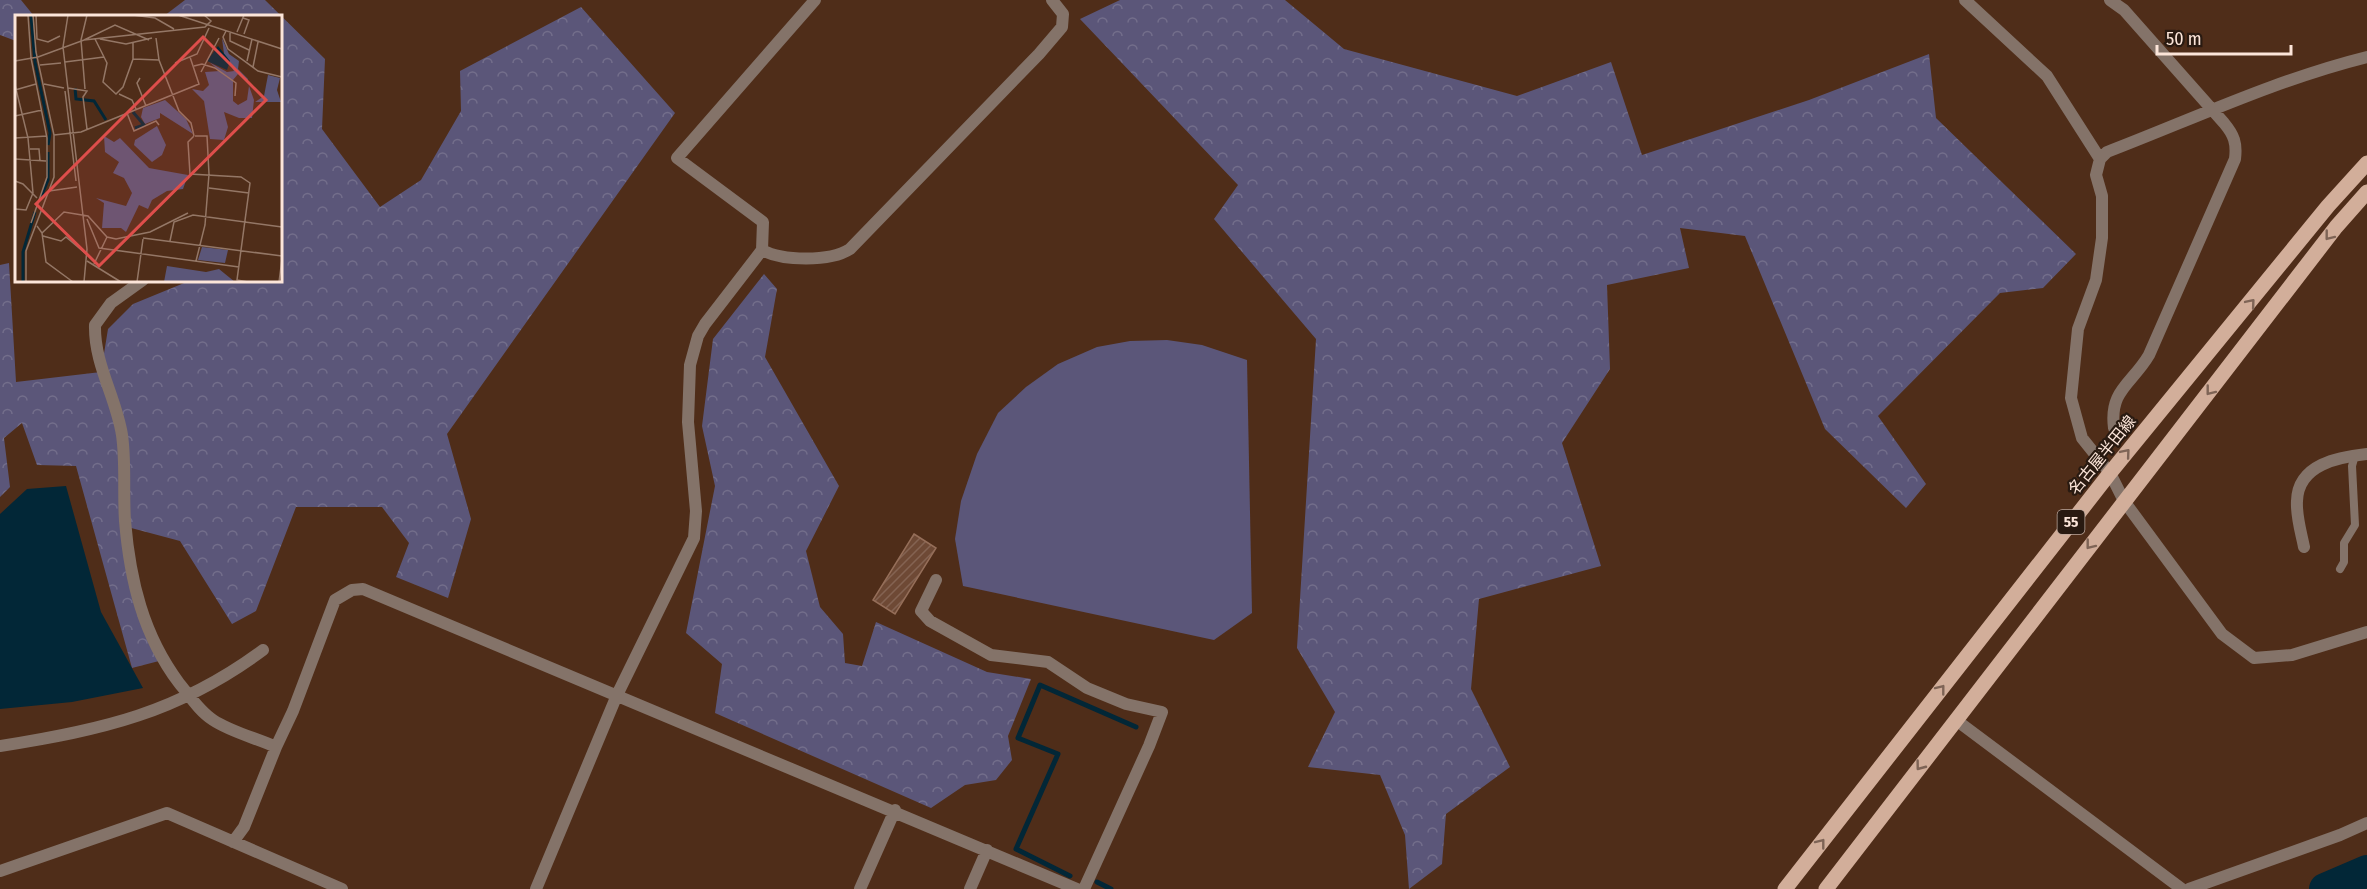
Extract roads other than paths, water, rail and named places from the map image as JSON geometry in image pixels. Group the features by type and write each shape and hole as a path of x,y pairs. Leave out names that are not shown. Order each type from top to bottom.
{"main road":[{"name":"名古屋半田線","path":"1785,889 2110,473 2328,206 2367,163"},
{"name":"55","path":"1826,889 2336,227 2366,194"}],"street":[{"path":"536,889 617,695 694,538 696,511 688,422 690,365 698,336 762,250 763,222 677,158 815,0"},
{"path":"762,250 773,256 830,258 850,249 1040,54 1062,27 1063,14 1052,0"},
{"path":"1965,0 2047,76 2100,159"},
{"path":"2110,0 2124,10 2234,135 2235,159 2149,355 2139,372 2116,396 2112,412 2114,428"},
{"path":"2367,57 2328,67 2107,152 2100,159 2096,175 2102,196 2102,238 2096,280 2078,329 2071,398 2082,438 2110,473 2124,501 2222,634 2254,658 2292,655 2367,632"},
{"path":"141,282 111,303 99,315 94,336 97,354 116,404 122,437 125,520 134,585 146,625 157,648 189,696 213,720 276,747"},
{"path":"2304,547 2297,501 2300,485 2319,465 2330,459 2361,455"},
{"path":"936,580 921,611 930,621 991,655 1048,662 1087,688 1126,704 1162,712 1149,746 1084,889"},
{"path":"233,842 244,827 293,711 335,600 352,590 363,589 387,597 895,810 1077,889"},
{"path":"0,746 105,727 158,710 189,696 263,650"},
{"path":"1956,720 2182,889"},
{"path":"860,889 895,810"},
{"path":"0,871 166,813 342,889"},
{"path":"2189,889 2367,823"},
{"path":"970,889 987,850"}],"lane":[{"path":"2340,568 2344,562 2344,543 2355,525 2352,466 2361,455"}],"water":[{"path":"66,486 101,612 143,688 72,702 0,709 0,514 27,489"}],"waterway":[{"path":"1070,876 1016,849 1058,754 1018,738 1040,685 1136,727"},
{"path":"2325,889 2367,871"},
{"path":"1097,882 1111,889"}]}
